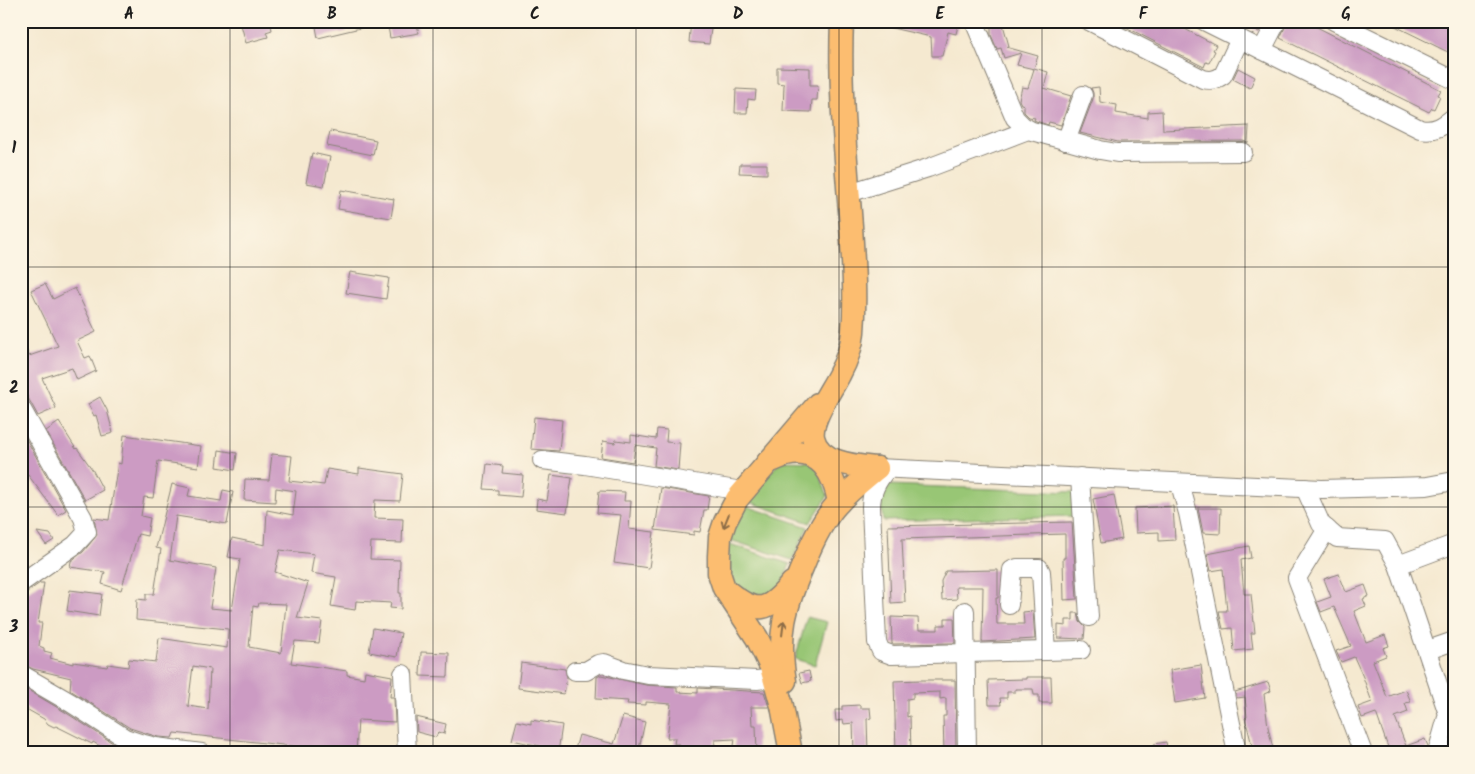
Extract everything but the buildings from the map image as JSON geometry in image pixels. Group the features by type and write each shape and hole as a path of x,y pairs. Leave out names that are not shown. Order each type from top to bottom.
{"main road":[{"path":"839,502 827,461 813,437 815,421 846,361 853,335 855,291 841,77 843,25"},
{"path":"799,753 779,678 724,588 719,573 720,537 732,508 742,491 833,386"},
{"path":"768,462 787,455 800,454 827,461 882,469"},
{"path":"791,753 779,678 782,662 782,633 787,604 809,549 823,523 839,502 882,469"},
{"path":"724,588 742,603 761,607 775,603 798,577"}],"street":[{"path":"974,21 1015,118 1028,130 1118,153 1243,152"},
{"path":"1089,21 1208,80 1223,75 1240,40"},
{"path":"1204,21 1420,129 1429,131 1438,129 1454,117"},
{"path":"1262,50 1277,21"},
{"path":"1334,21 1454,80"},
{"path":"1066,141 1083,95"},
{"path":"849,194 928,168 1028,130"},
{"path":"21,408 26,429 83,518 87,532 75,545 21,584"},
{"path":"542,460 742,491"},
{"path":"1081,650 892,655 881,651 878,646 870,507 873,492 882,469 1080,477 1180,484 1305,488 1369,489 1427,486 1454,481"},
{"path":"1080,477 1089,617"},
{"path":"1180,484 1188,513 1236,753"},
{"path":"1305,488 1321,524 1337,538 1385,541 1398,565 1451,715 1437,753"},
{"path":"1327,529 1297,578 1362,753"},
{"path":"1398,565 1454,544"},
{"path":"1009,605 1012,570 1017,568 1039,568 1041,572 1046,651"},
{"path":"965,611 967,753"},
{"path":"1428,650 1454,641"},
{"path":"575,671 584,671 604,663 623,670 648,675 757,680 779,678"},
{"path":"21,674 71,703 125,738 156,747 202,753"},
{"path":"403,674 407,753"}],"green space":[{"path":"781,461 815,462 828,496 810,523 744,500"},
{"path":"883,486 1074,492 1075,516 883,521 880,492"},
{"path":"741,504 808,527 792,560 727,539"},
{"path":"727,543 790,564 781,587 758,600 731,582"},
{"path":"807,617 827,622 815,665 795,659"}]}
